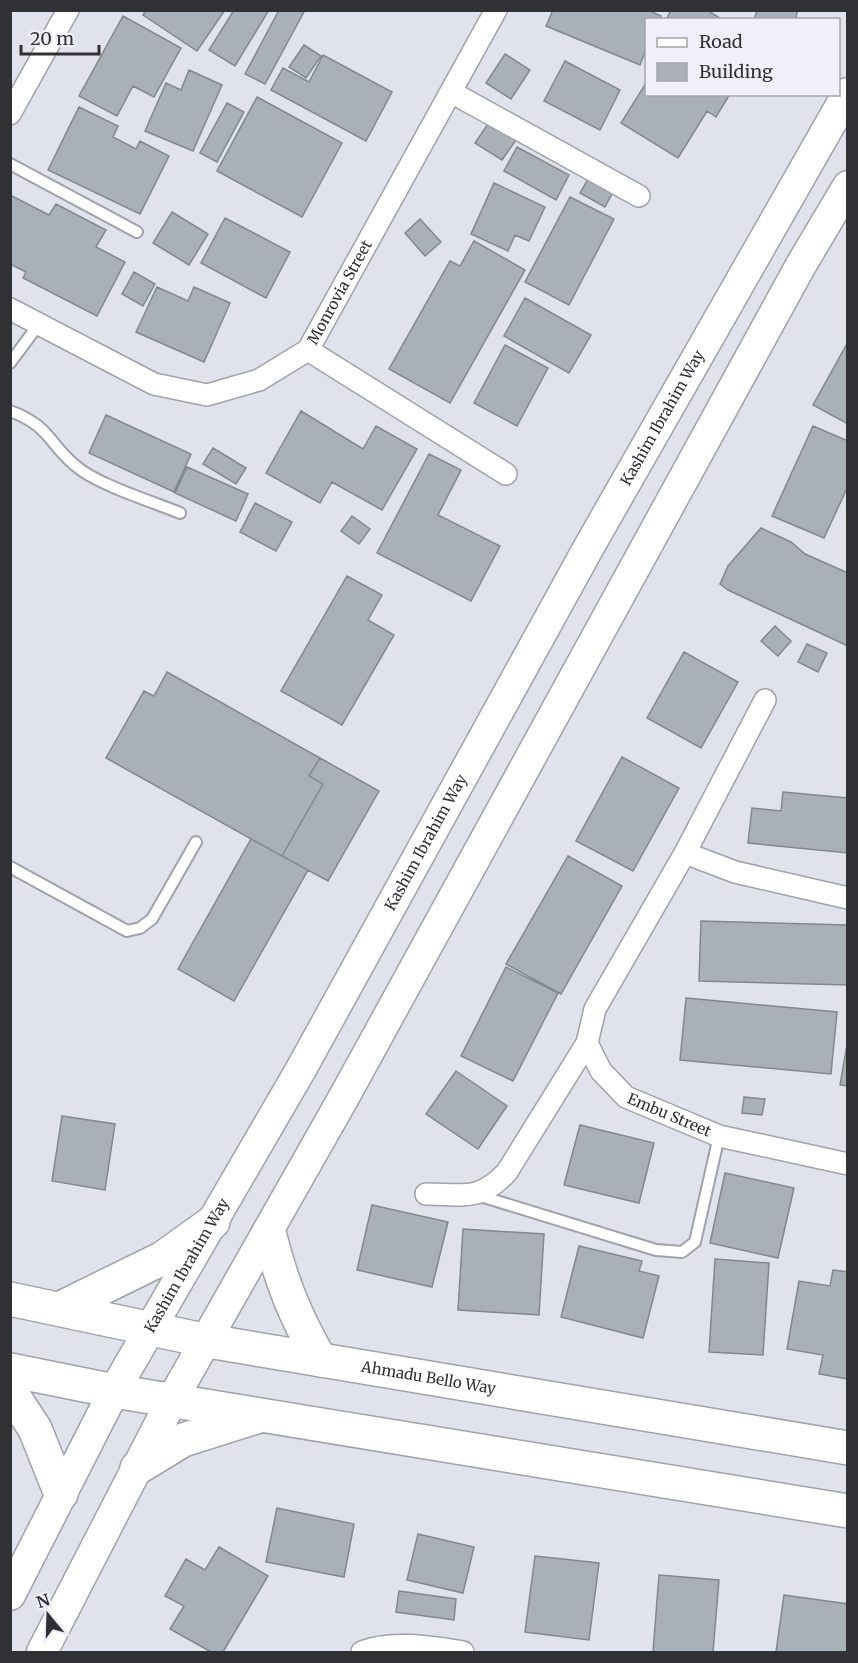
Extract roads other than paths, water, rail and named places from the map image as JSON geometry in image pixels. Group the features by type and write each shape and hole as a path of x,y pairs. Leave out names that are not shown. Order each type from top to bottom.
{"main road":[{"name":"Kashim Ibrahim Way","path":"10,1595 114,1391 300,1071 595,535 848,93"},
{"path":"42,1653 172,1400 269,1232 778,306 848,186"},
{"path":"59,1309 163,1258 213,1222"},
{"path":"269,1232 286,1293 320,1360"},
{"name":"Ahmadu Bello Way","path":"10,1299 208,1341 848,1448"},
{"path":"10,1370 114,1391 848,1511"},
{"path":"10,1391 35,1429 62,1494"},
{"path":"137,1468 183,1440 262,1415"}],"street":[{"path":"10,114 68,10"},
{"name":"Monrovia Street","path":"10,309 154,384 207,395 260,380 308,350 496,10"},
{"path":"451,92 639,196"},
{"path":"308,350 506,474"},
{"path":"426,1194 477,1195 492,1188 507,1172 587,1043 595,1009 685,853 765,700"},
{"path":"685,853 735,872 848,898"},
{"name":"Embu Street","path":"587,1043 601,1071 626,1097 719,1136 848,1164"},
{"path":"362,1653 374,1647 420,1647 463,1653"}],"lane":[{"path":"10,164 137,232"},
{"path":"10,363 39,324"},
{"path":"10,411 32,420 44,430 70,462 84,472 180,513"},
{"path":"10,867 128,931 140,928 152,919 196,842"},
{"path":"477,1195 656,1250 681,1252 695,1242 719,1136"}]}
